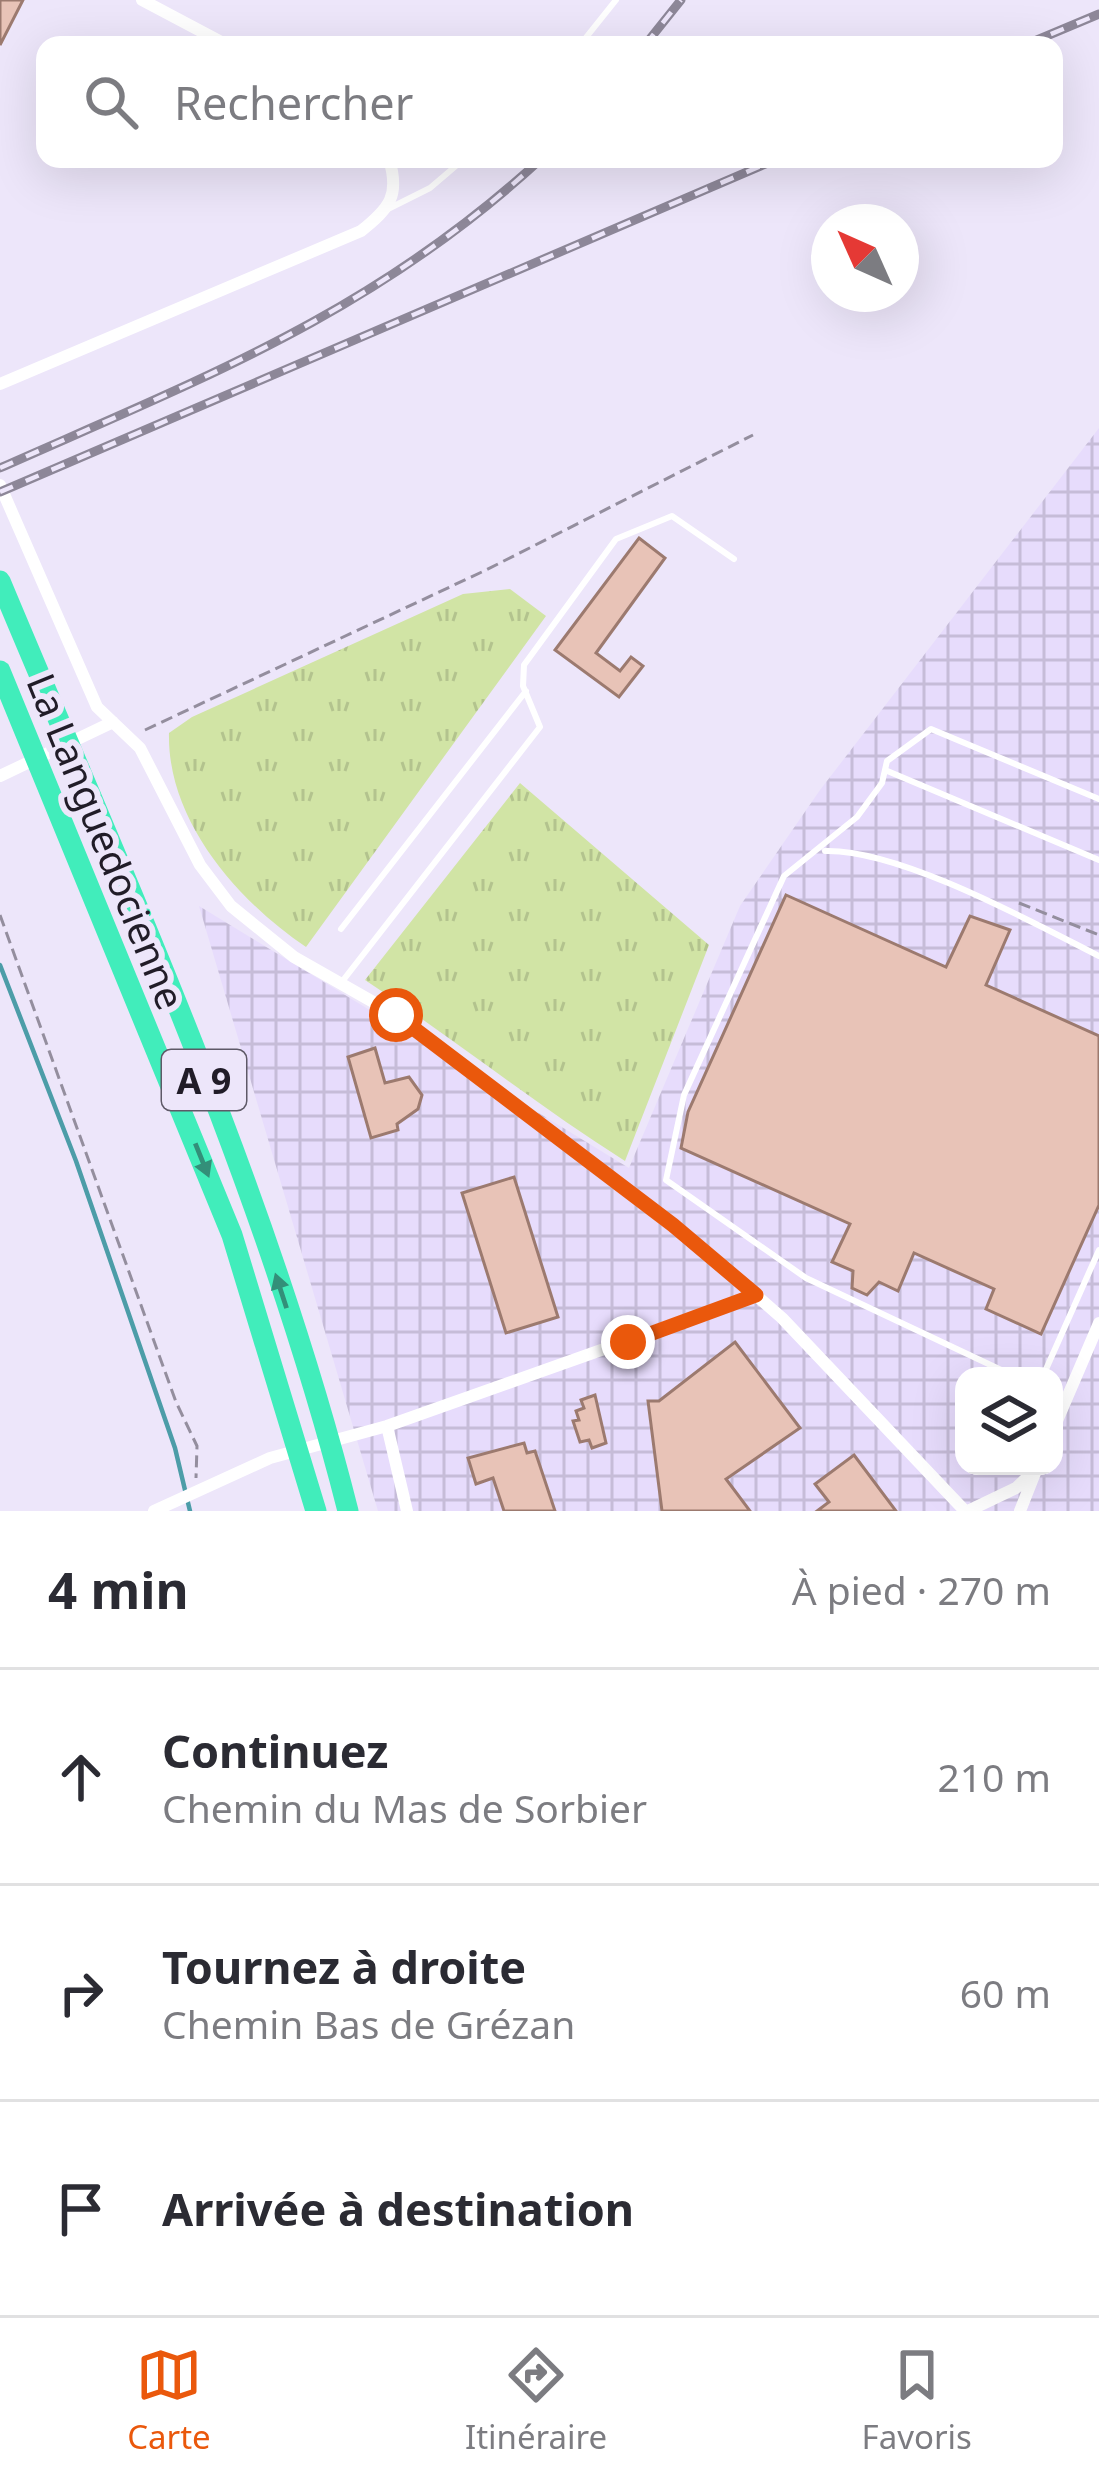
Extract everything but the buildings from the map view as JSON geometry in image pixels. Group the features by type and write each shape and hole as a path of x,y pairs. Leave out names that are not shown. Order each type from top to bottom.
{"highway":[{"name":"La Languedocienne","path":"0,581 242,1179 318,1402 345,1501"},
{"name":"La Languedocienne","path":"0,671 232,1235 315,1506"}],"street":[{"path":"142,0 210,36"},
{"path":"0,384 361,231 388,209 397,185 391,168"},
{"path":"0,485 97,707 133,739 215,888 271,940 456,1060 756,1295 966,1511 1016,1488 1029,1475"},
{"path":"0,776 113,722"},
{"path":"154,1511 270,1457 387,1426 756,1295"},
{"path":"1063,1407 1098,1327"},
{"path":"387,1426 407,1511"},
{"path":"1020,1511 1034,1475"}],"lane":[{"path":"587,36 616,0"},
{"path":"388,209 430,188 453,168"},
{"path":"341,983 539,727 526,692 524,665 616,539 672,516 734,559"},
{"path":"341,928 526,692"},
{"path":"995,1367 806,1278 666,1180 684,1095 784,876 822,851 857,818 887,761 931,729 1099,799"},
{"path":"885,770 1099,860"},
{"path":"822,851 856,850 1015,914 1099,956"},
{"path":"1048,1367 1099,1250"}],"path":[{"path":"133,739 164,718 486,570 753,434"},
{"path":"1018,905 1099,935"},
{"path":"0,915 176,1402 197,1446 196,1490"}],"shaded area":[{"path":"1099,428 1099,1511 378,1511 199,906 629,1168 740,906 820,790"}],"green space":[{"path":"510,589 546,616 306,947 256,907 211,856 180,797 169,733 192,717 463,594"},
{"path":"520,783 709,945 625,1161 365,980"}],"waterway":[{"path":"0,965 76,1161 175,1448 190,1511"}],"railway":[{"path":"652,36 681,0"},
{"path":"1046,36 1099,14"},
{"path":"0,468 216,371 350,301 415,260 530,168"},
{"path":"0,492 756,168"}],"route":[{"path":"396,1015 673,1225 756,1295 628,1342"}]}
